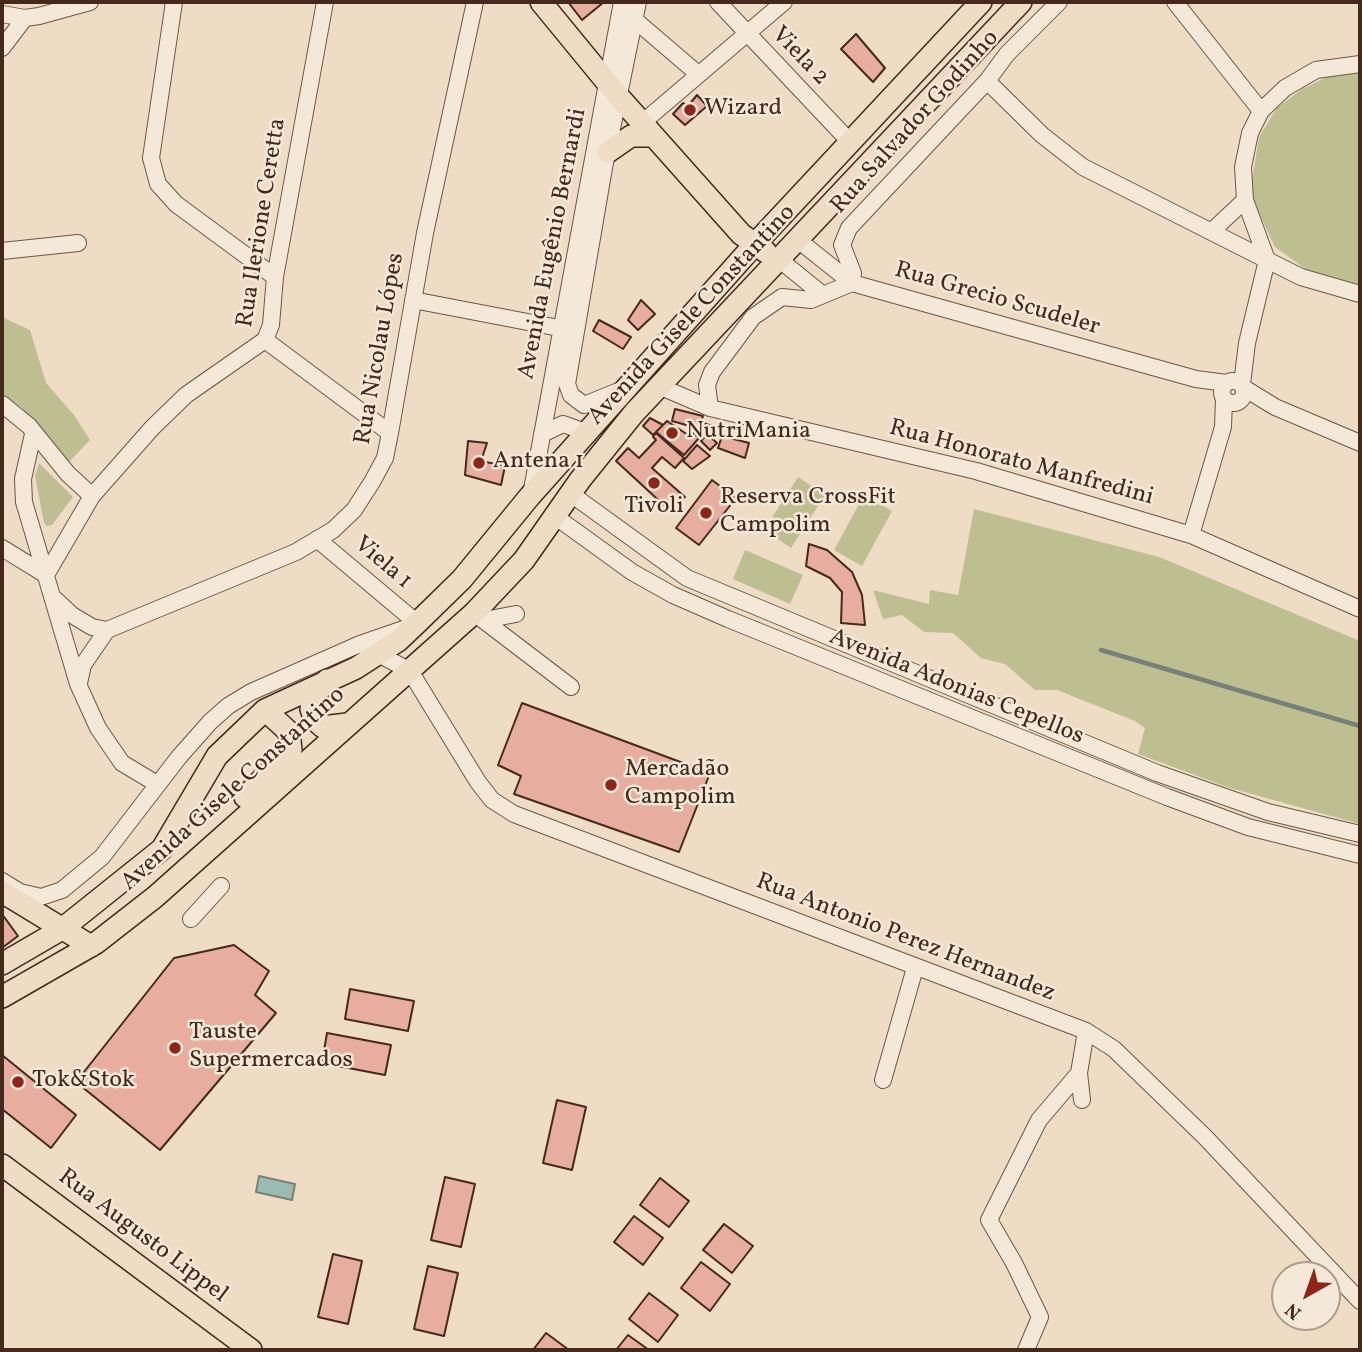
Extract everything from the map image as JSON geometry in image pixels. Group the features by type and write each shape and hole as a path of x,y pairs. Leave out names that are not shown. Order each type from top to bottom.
{"main road":[{"path":"541,2 613,90 741,234 780,260"},
{"name":"Avenida Gisele Constantino","path":"2,964 62,929 162,849 217,756 265,710 380,654 416,624 462,579 530,496 626,387 755,244 981,2"},
{"name":"Avenida Gisele Constantino","path":"2,997 91,946 152,899 346,724 479,616 634,413 1021,2"},
{"path":"608,152 631,136 648,130"},
{"path":"571,494 571,479 592,440 588,433"},
{"path":"327,680 313,698 311,709 315,720 323,727 346,724"},
{"path":"152,899 179,860 286,758 292,740 289,732 265,710"},
{"path":"2,892 91,946"},
{"path":"2,964 21,947 29,934 26,906"},
{"name":"Rua Augusto Lippel","path":"2,1165 251,1350"}],"street":[{"path":"2,13 34,12 90,2"},
{"path":"174,2 151,158 158,184 176,204 275,277"},
{"name":"Rua Ilerione Ceretta","path":"325,2 275,277 271,325 265,340 390,433"},
{"name":"Rua Nicolau Lópes","path":"107,630 296,552 354,510 385,458 413,300 475,2"},
{"name":"Avenida Eugênio Bernardi","path":"622,2 608,152 567,384 571,395 584,405 626,387"},
{"name":"Avenida Eugênio Bernardi","path":"530,496 559,328 613,90 638,2"},
{"name":"Viela 2","path":"718,2 746,35 850,142"},
{"path":"648,130 698,74 784,2"},
{"name":"Rua Salvador Godinho","path":"852,283 853,273 842,245 849,228 987,81 1007,54 1059,2"},
{"path":"1175,2 1261,111"},
{"path":"2,48 34,12"},
{"path":"635,20 698,74"},
{"path":"1191,535 1247,343 1267,260 1245,200 1243,167 1250,133 1261,111 1285,88 1316,70 1360,64"},
{"path":"987,81 1042,135 1083,167 1301,277 1360,294"},
{"path":"1211,232 1245,200"},
{"name":"Rua Grecio Scudeler","path":"798,240 852,283 1233,391"},
{"path":"2,251 78,243"},
{"path":"780,260 823,295"},
{"path":"710,408 707,385 712,372 753,317 782,297 811,300 852,283"},
{"path":"413,300 559,328"},
{"path":"46,575 92,496 152,428 186,396 265,340"},
{"name":"Rua Honorato Manfredini","path":"661,387 710,408 976,471 1191,535 1360,610"},
{"path":"1233,391 1360,443"},
{"path":"2,404 21,418 92,496"},
{"path":"541,434 563,424 588,433"},
{"path":"33,434 23,479 24,502 78,684 98,728 122,764 157,784"},
{"name":"Avenida Adonias Cepellos","path":"571,494 687,578 1157,773 1268,812 1360,834"},
{"name":"Avenida Adonias Cepellos","path":"556,517 648,581 728,619 1167,797 1248,827 1360,855"},
{"path":"586,539 602,518"},
{"name":"Viela 1","path":"317,539 416,624"},
{"path":"2,548 46,575"},
{"path":"648,581 663,561"},
{"path":"54,598 72,615 92,626 107,630 83,665 78,684"},
{"path":"479,616 516,614"},
{"path":"479,616 571,687"},
{"name":"Avenida Gisele Constantino","path":"2,881 20,892 41,897 62,890 102,857 135,819 157,784 210,722 241,697 360,644 416,624"},
{"path":"360,644 411,671"},
{"name":"Rua Antonio Perez Hernandez","path":"411,671 478,782 492,800 514,814 1086,1031 1114,1049 1152,1083 1360,1301"},
{"path":"241,697 265,710"},
{"path":"191,919 221,886"},
{"path":"883,1080 915,968"},
{"path":"1082,1100 1079,1073 1086,1031"},
{"path":"1026,1350 1040,1317 1014,1263 989,1220 1039,1121 1079,1073"}],"green space":[{"path":"1360,73 1360,286 1307,270 1275,247 1250,194 1259,137 1277,108 1302,89 1329,76"},
{"path":"2,317 30,330 46,383 74,415 90,440 68,463 21,407 2,395"},
{"path":"39,463 73,497 52,525 47,526 44,523 35,476"},
{"path":"798,477 825,495 791,548 764,530"},
{"path":"864,495 892,511 862,566 834,550"},
{"path":"974,509 1159,557 1360,641 1360,824 1230,788 1138,754 1145,728 1135,721 1057,690 1035,690 1005,664 981,658 953,633 924,632 902,615 883,619 873,590 929,604 930,590 958,595"},
{"path":"745,550 803,575 790,604 733,579"}],"water":[{"path":"259,1176 295,1184 292,1200 256,1192"}],"building":[{"path":"568,2 604,2 582,20"},
{"path":"856,34 885,68 873,82 841,49"},
{"name":"Wizard","path":"697,95 707,106 685,125 673,114 683,103 688,106"},
{"path":"641,300 655,314 638,330 628,320"},
{"path":"599,320 631,337 623,349 593,331"},
{"path":"675,409 703,416 701,422 717,428 715,433 672,421"},
{"path":"650,418 663,425 653,435 643,426"},
{"path":"667,421 688,435 691,430 699,438 684,455 656,432"},
{"name":"Tivoli","path":"656,433 684,458 675,468 662,457 652,468 685,497 668,509 616,461 628,448 639,458 656,440 653,437"},
{"path":"707,434 717,443 710,450 701,441"},
{"path":"722,436 749,443 745,458 718,448"},
{"name":"Antena 1","path":"468,441 487,443 481,461 505,466 501,485 465,475"},
{"path":"697,445 710,456 692,469 683,461"},
{"name":"Reserva CrossFit Campolim","path":"712,480 736,498 699,545 676,528"},
{"path":"809,544 827,550 852,572 862,595 865,625 841,623 842,592 830,578 806,566"},
{"name":"Mercadão Campolim","path":"522,703 710,773 679,852 514,794 521,776 498,765"},
{"path":"2,914 18,936 2,948"},
{"name":"Tauste Supermercados","path":"234,945 269,971 255,995 276,1013 160,1150 76,1082 174,958"},
{"path":"350,989 414,1001 408,1031 345,1019"},
{"path":"327,1033 391,1045 385,1075 322,1063"},
{"name":"Tok&Stok","path":"2,1055 76,1115 51,1148 2,1109"},
{"path":"557,1100 586,1107 572,1170 543,1163"},
{"path":"445,1177 475,1184 461,1247 431,1240"},
{"path":"660,1178 689,1201 669,1227 640,1205"},
{"path":"634,1216 663,1238 643,1265 614,1242"},
{"path":"724,1224 753,1246 732,1273 703,1250"},
{"path":"333,1254 362,1261 348,1324 318,1317"},
{"path":"701,1262 730,1284 710,1311 681,1288"},
{"path":"428,1266 458,1273 444,1336 414,1329"},
{"path":"649,1293 678,1315 658,1342 629,1319"},
{"path":"546,1333 569,1350 533,1350"},
{"path":"628,1335 649,1350 616,1350"}],"waterway":[{"path":"1101,650 1360,726"}],"place":[{"name":"Wizard","path":"690,110"},
{"name":"NutriMania","path":"672,433"},
{"name":"Antena 1","path":"479,463"},
{"name":"Tivoli","path":"654,483"},
{"name":"Reserva CrossFit Campolim","path":"706,513"},
{"name":"Mercadão Campolim","path":"611,785"},
{"name":"Tauste Supermercados","path":"175,1048"},
{"name":"Tok&Stok","path":"18,1082"}]}
